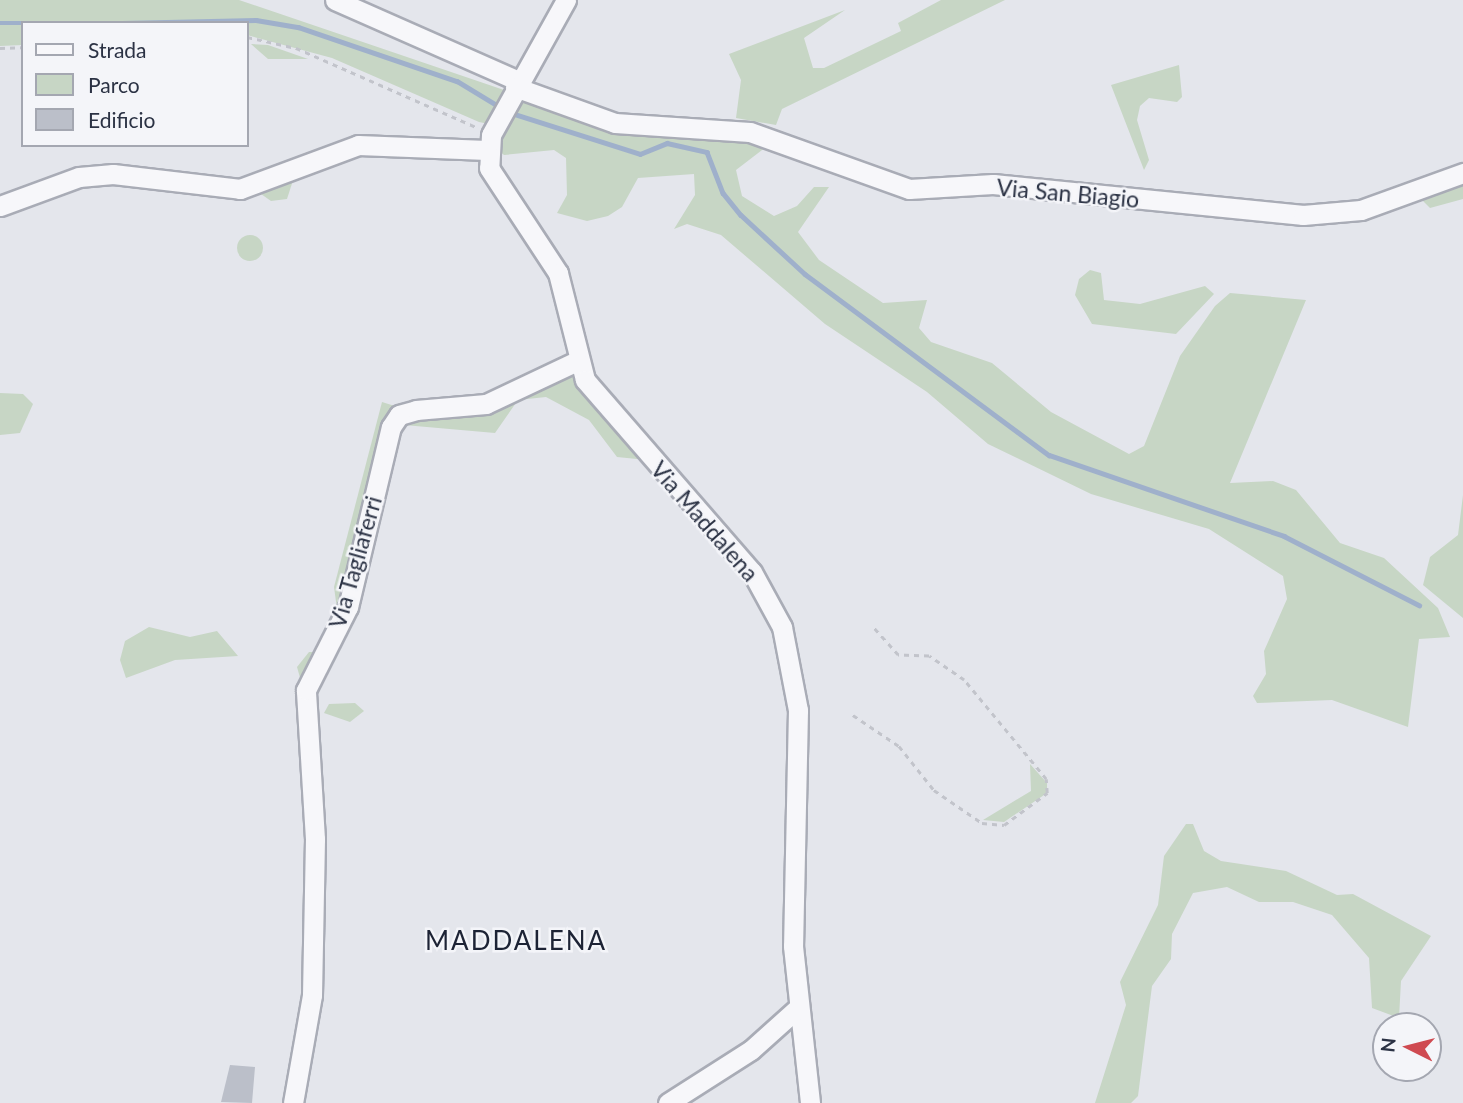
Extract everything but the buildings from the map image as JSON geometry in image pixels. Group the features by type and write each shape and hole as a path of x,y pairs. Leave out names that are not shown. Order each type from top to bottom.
{"street":[{"name":"Via San Biagio","path":"335,0 515,87 615,123 750,132 909,189 993,184 1303,215 1361,210 1463,173"},
{"path":"0,206 79,177 113,174 240,189 358,145 492,136 515,87 566,0"},
{"name":"Via Maddalena","path":"492,136 493,180 558,273 577,361 624,429 752,572 782,627 798,710 802,777 793,908 799,1007 810,1103"},
{"name":"Via Tagliaferri","path":"293,1103 312,995 315,839 306,690 348,607 391,426 400,415 416,410 486,404 577,361"},
{"path":"668,1103 751,1050 799,1007"}],"path":[{"path":"248,37 296,48 420,97 492,136"},
{"path":"0,48 21,47"},
{"path":"853,715 899,746 934,790 982,823 1003,825 1047,793 1046,779 964,680 929,656 898,654 873,627"}],"green space":[{"path":"0,0 239,0 504,90 489,124 479,122 332,58 248,35 248,21 21,21 21,45 0,46"},
{"path":"941,0 1005,0 782,109 776,125 736,118 741,80 729,54 845,10 804,38 813,68 824,68 901,31 898,23"},
{"path":"251,44 268,45 308,59 268,59"},
{"path":"1179,65 1182,97 1177,102 1149,98 1140,106 1137,120 1149,160 1144,170 1111,85"},
{"path":"525,94 593,120 725,131 766,147 736,170 742,196 774,216 797,206 814,187 829,187 798,232 819,260 883,303 927,300 919,328 931,342 992,363 1051,412 1129,454 1144,446 1180,356 1215,306 1230,293 1306,300 1230,483 1273,481 1296,490 1340,543 1384,558 1438,608 1450,637 1419,639 1408,727 1332,700 1257,703 1253,696 1266,674 1264,651 1287,599 1283,576 1209,529 1091,494 988,444 927,392 825,324 721,235 687,224 674,229 695,195 694,174 638,178 622,207 608,216 587,221 557,213 567,195 566,158 554,150 504,155 498,150 505,124"},
{"path":"295,174 287,199 271,201 261,194 258,188"},
{"path":"1463,178 1463,199 1430,208 1417,195"},
{"path":"250,235 259,239 263,248 259,257 250,261 241,257 237,248 241,239"},
{"path":"1090,270 1101,273 1104,300 1140,304 1205,286 1214,294 1176,334 1092,324 1075,295 1079,279"},
{"path":"572,365 647,460 617,457 589,420 546,397 518,400 495,433 404,425 404,415 440,410"},
{"path":"0,393 23,394 33,404 20,433 0,435"},
{"path":"382,402 398,407 348,592 337,609 334,587"},
{"path":"1463,495 1463,618 1423,585 1430,557 1458,535"},
{"path":"149,627 190,637 217,631 238,656 175,660 126,678 120,660 125,641"},
{"path":"309,652 322,652 301,681 297,667"},
{"path":"355,703 364,711 350,722 324,713 329,704"},
{"path":"1030,764 1047,783 1047,793 1004,822 983,820 1031,791"},
{"path":"1186,824 1193,824 1204,851 1221,861 1286,871 1337,895 1353,894 1431,936 1401,981 1399,1012 1383,1012 1372,1008 1369,958 1332,915 1293,902 1259,902 1227,887 1193,893 1172,934 1171,959 1152,986 1138,1096 1131,1103 1095,1103 1126,1005 1120,982 1158,905 1164,856"}],"waterway":[{"path":"211,21 256,20 298,27 457,81 500,107"},
{"path":"0,23 21,23"},
{"path":"511,113 640,154 667,143 707,152 723,193 741,215 805,274 1049,455 1284,536 1419,605"}],"district":[{"name":"MADDALENA","path":"516,941"}]}
